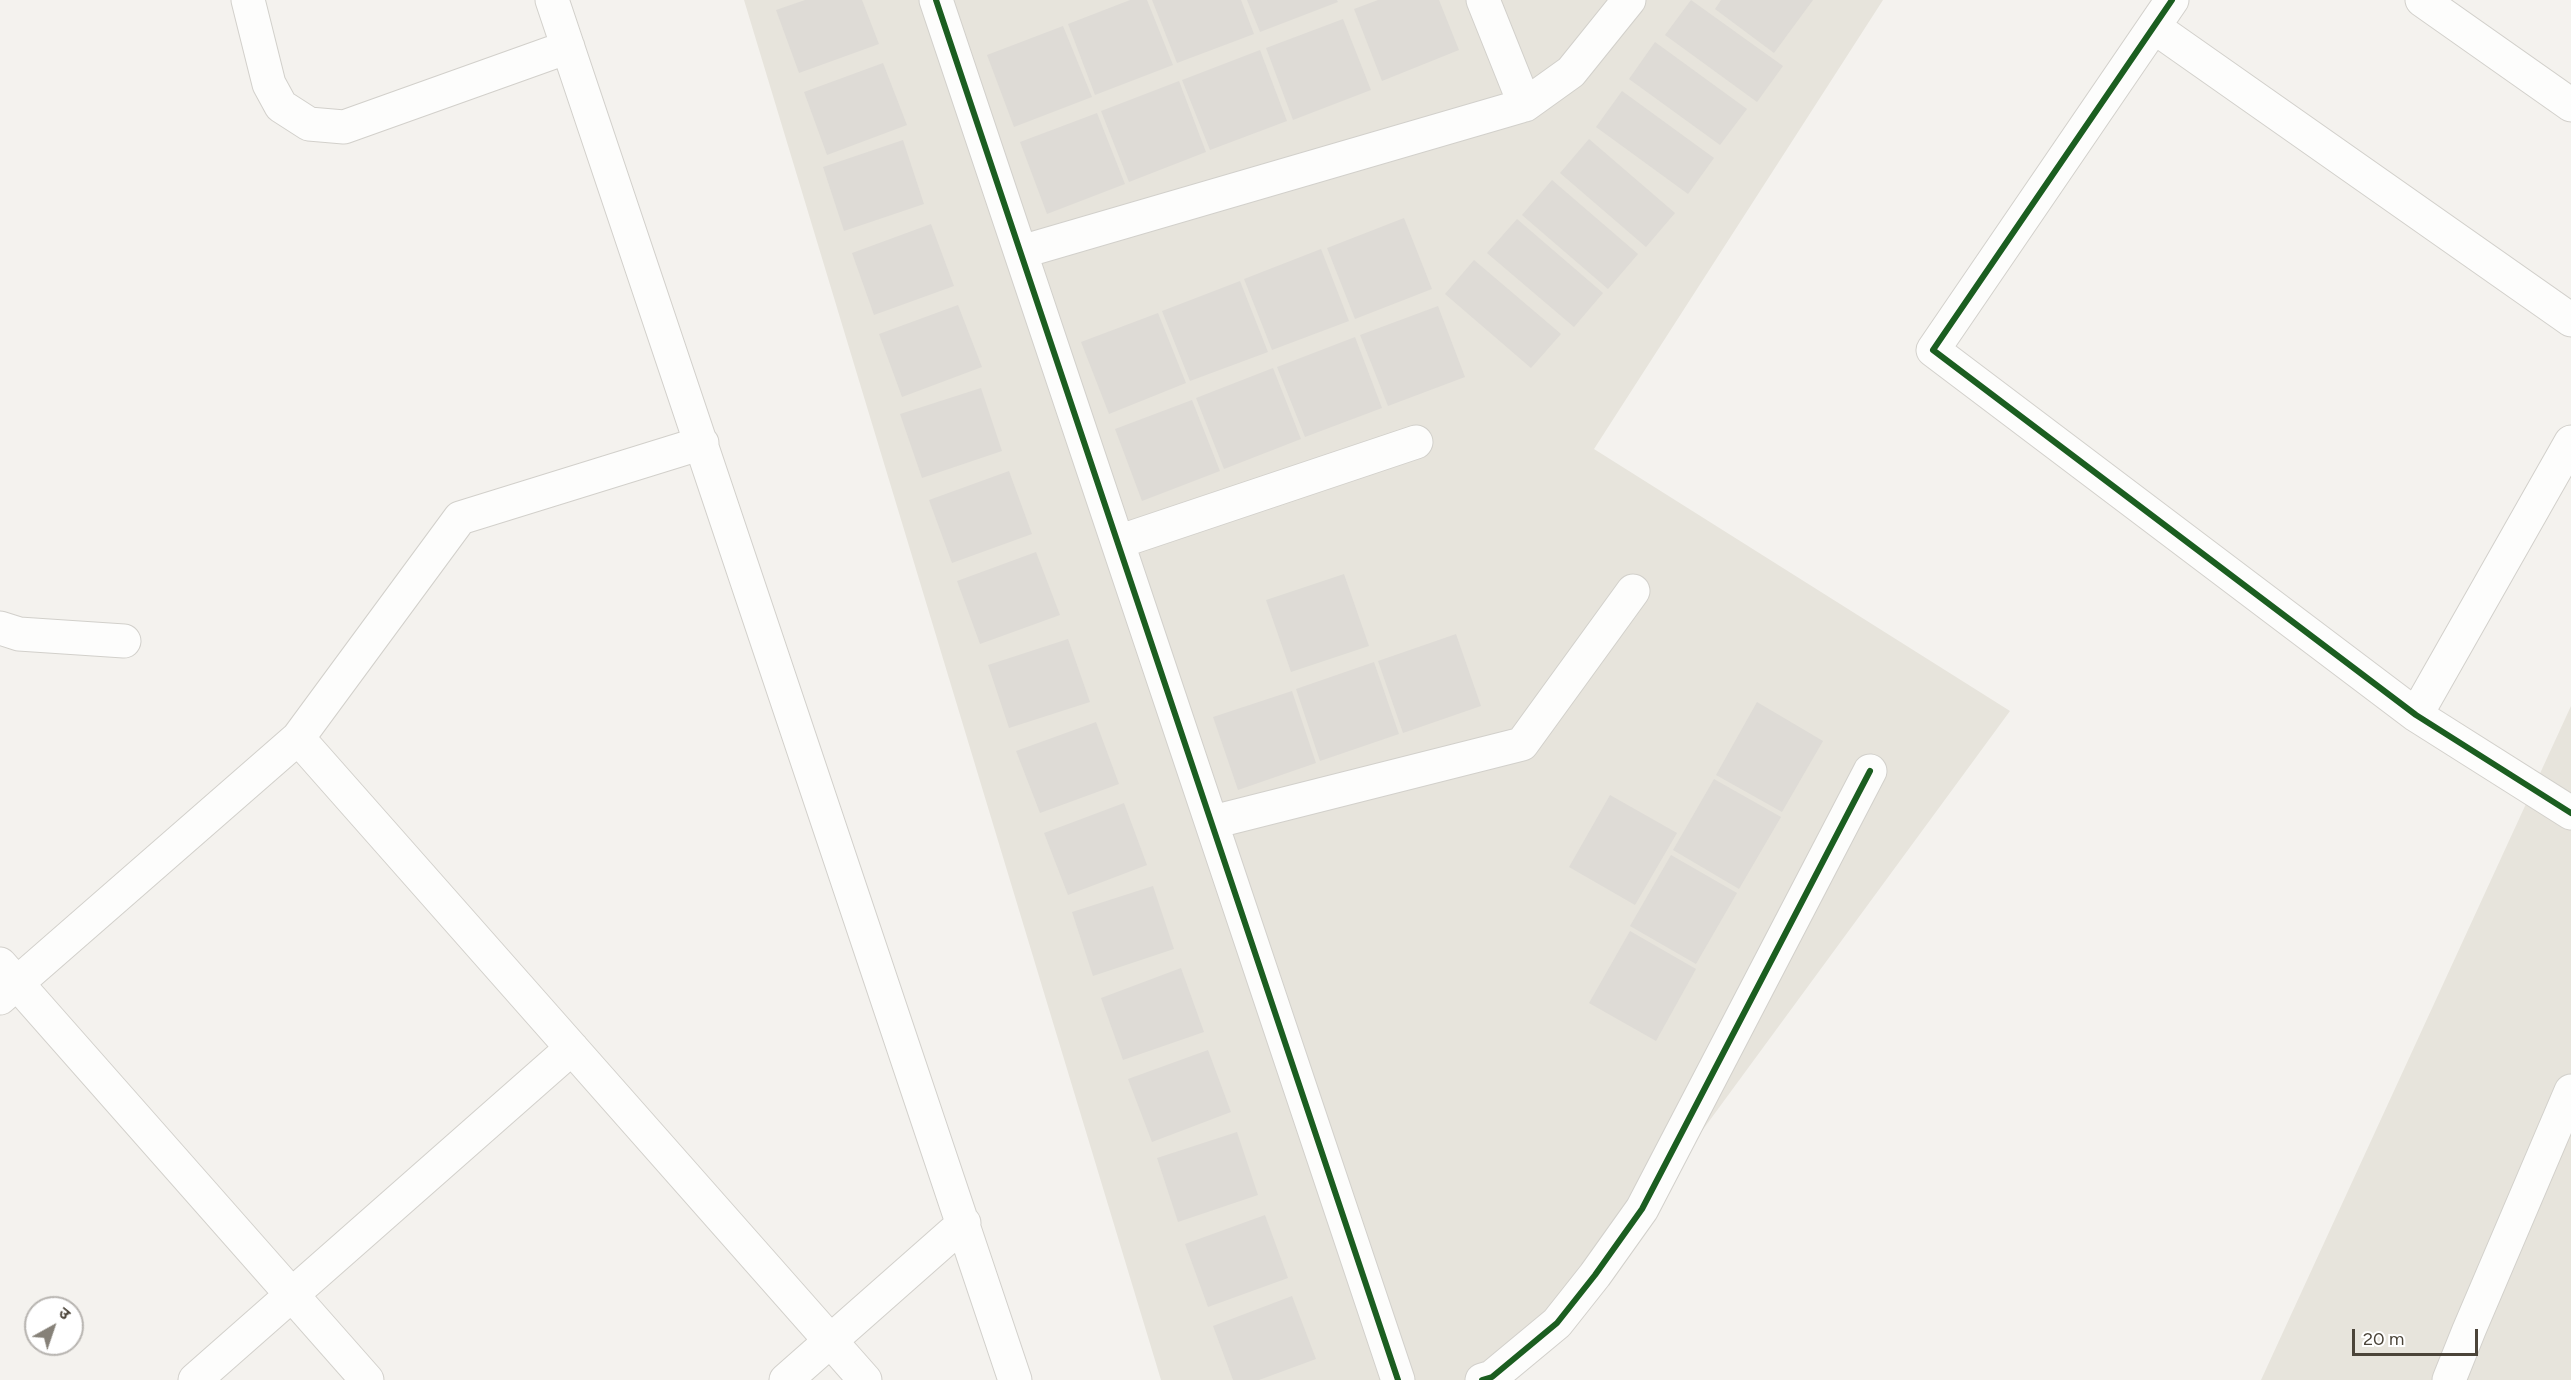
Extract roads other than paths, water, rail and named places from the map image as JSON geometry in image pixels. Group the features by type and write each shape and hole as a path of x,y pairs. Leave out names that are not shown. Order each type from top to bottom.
{"street":[{"path":"248,0 269,84 281,106 309,124 344,127 568,47"},
{"path":"552,0 1015,1380"},
{"path":"936,0 1398,1380"},
{"path":"1483,0 1525,105"},
{"path":"1021,252 1525,105 1571,72 1629,0"},
{"path":"2172,0 1933,350 2416,716 2571,813"},
{"path":"2422,0 2571,105"},
{"path":"2154,27 2571,320"},
{"path":"1118,542 1416,442"},
{"path":"2416,716 2571,442"},
{"path":"367,1380 6,982 298,738 460,518 702,444"},
{"path":"1213,822 1522,744 1633,591"},
{"path":"0,628 19,634 124,641"},
{"path":"298,738 865,1380"},
{"path":"1489,1379 1557,1323 1642,1209 1870,771"},
{"path":"195,1380 572,1048"},
{"path":"2450,1380 2571,1091"},
{"path":"786,1380 964,1223"}]}
